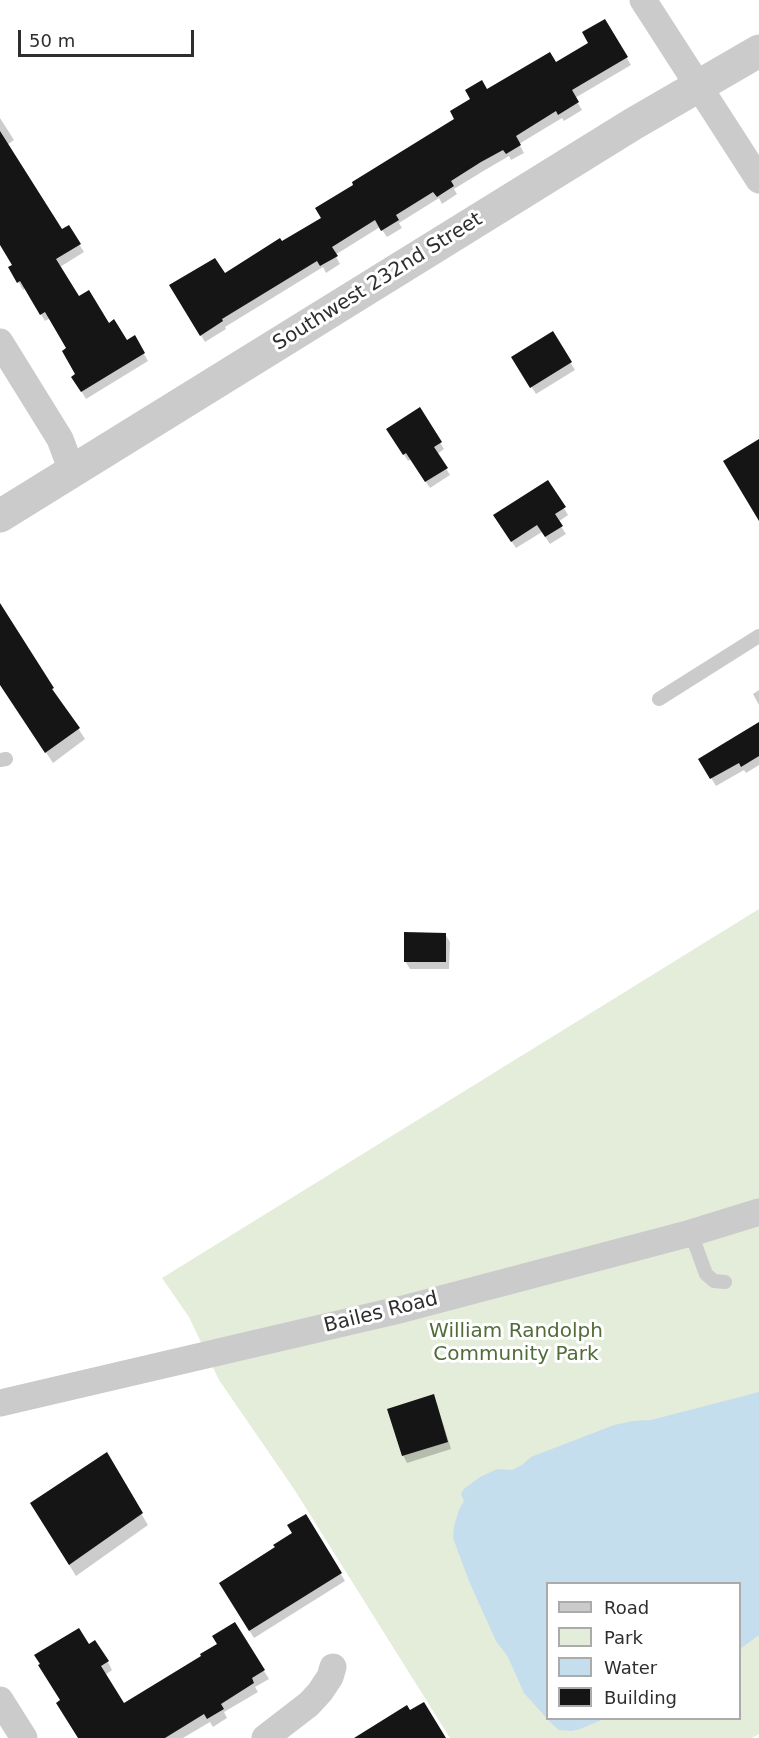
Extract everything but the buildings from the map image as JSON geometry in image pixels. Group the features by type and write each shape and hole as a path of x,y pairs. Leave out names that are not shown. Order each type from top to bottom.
{"street":[{"path":"643,0 759,180"},
{"name":"Southwest 232nd Street","path":"0,516 633,124 759,51"},
{"path":"0,342 60,439 72,471"},
{"name":"Bailes Road","path":"0,1403 403,1309 692,1233 759,1212"},
{"path":"265,1738 309,1704 330,1677 333,1667"},
{"path":"0,1700 24,1738"}],"lane":[{"path":"659,699 759,636"},
{"path":"692,1233 706,1274 714,1281 725,1282"}],"green space":[{"name":"William Randolph Community Park","path":"759,909 759,1734 752,1738 450,1738 294,1489 219,1380 189,1317 162,1278"}],"water":[{"path":"759,1392 759,1635 741,1648 741,1582 546,1582 546,1717 524,1693 508,1657 496,1641 469,1581 453,1538 454,1526 464,1501 461,1494 480,1477 497,1469 512,1470 531,1457 614,1425 651,1420"},
{"path":"548,1720 602,1720 572,1731 559,1730"}]}
